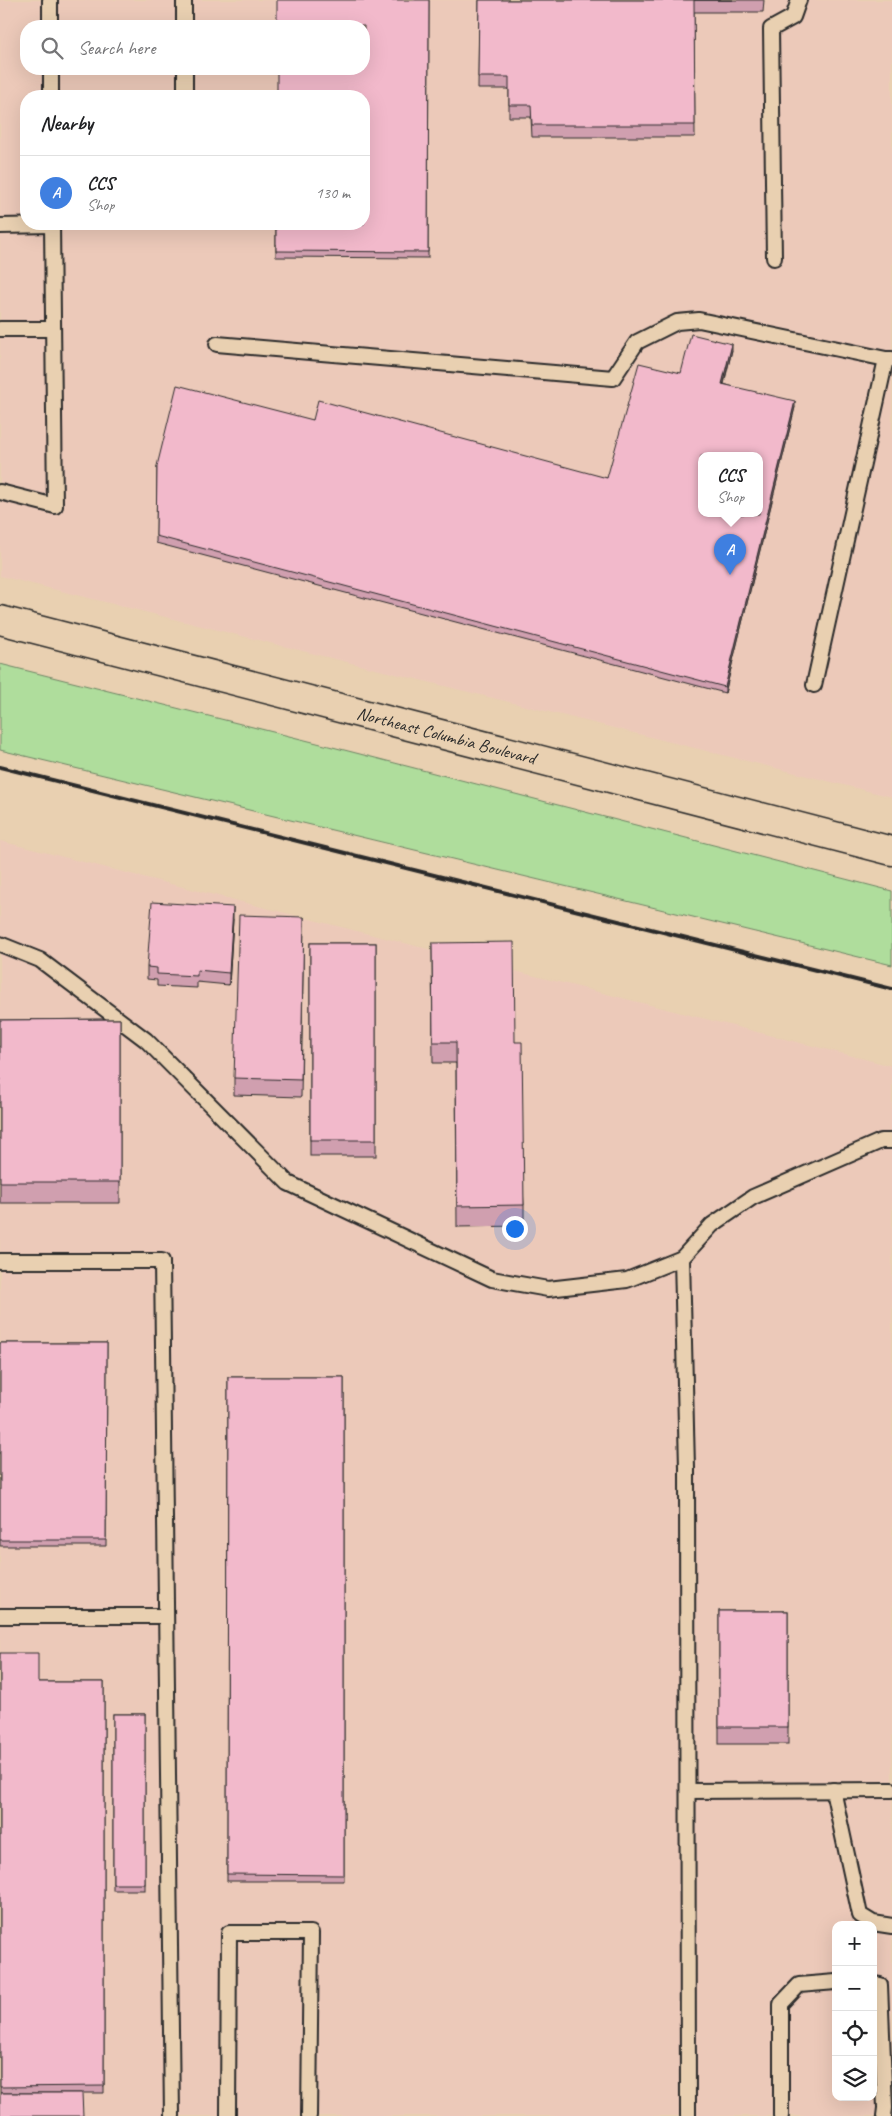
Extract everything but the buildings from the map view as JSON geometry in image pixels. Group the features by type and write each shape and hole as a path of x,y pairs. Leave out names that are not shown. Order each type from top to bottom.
{"main road":[{"name":"Northeast Columbia Boulevard","path":"0,620 892,850"}],"lane":[{"path":"50,0 50,20"},
{"path":"184,0 184,20"},
{"path":"774,258 770,29 793,17 799,0"},
{"path":"51,75 51,90"},
{"path":"185,75 185,90"},
{"path":"0,226 20,225"},
{"path":"0,492 55,506 52,230"},
{"path":"217,344 613,378 637,342 677,322 699,320 889,359 814,685"},
{"path":"0,328 53,329"},
{"path":"0,944 40,960 146,1040 288,1182 492,1279 548,1289 626,1280 682,1258 712,1225 754,1197 881,1141 892,1141"},
{"path":"682,1258 687,1468 688,2116"},
{"path":"0,1261 162,1261 172,2116"},
{"path":"0,1616 165,1616"},
{"path":"832,1790 860,1916 873,1923 892,1926"},
{"path":"688,1791 892,1790"},
{"path":"228,2116 230,1933 311,1933 309,2116"},
{"path":"781,2116 781,2004 799,1985 832,1982"},
{"path":"877,1985 880,1985 884,2116"}],"shaded area":[{"path":"0,0 892,0 892,797 0,576"},
{"path":"0,841 892,1066 892,2116 0,2116"}],"green space":[{"path":"0,664 321,744 892,891 892,965 0,750"}],"railway":[{"path":"0,767 892,989"}],"place":[{"name":"CCS","path":"730,575"}]}
